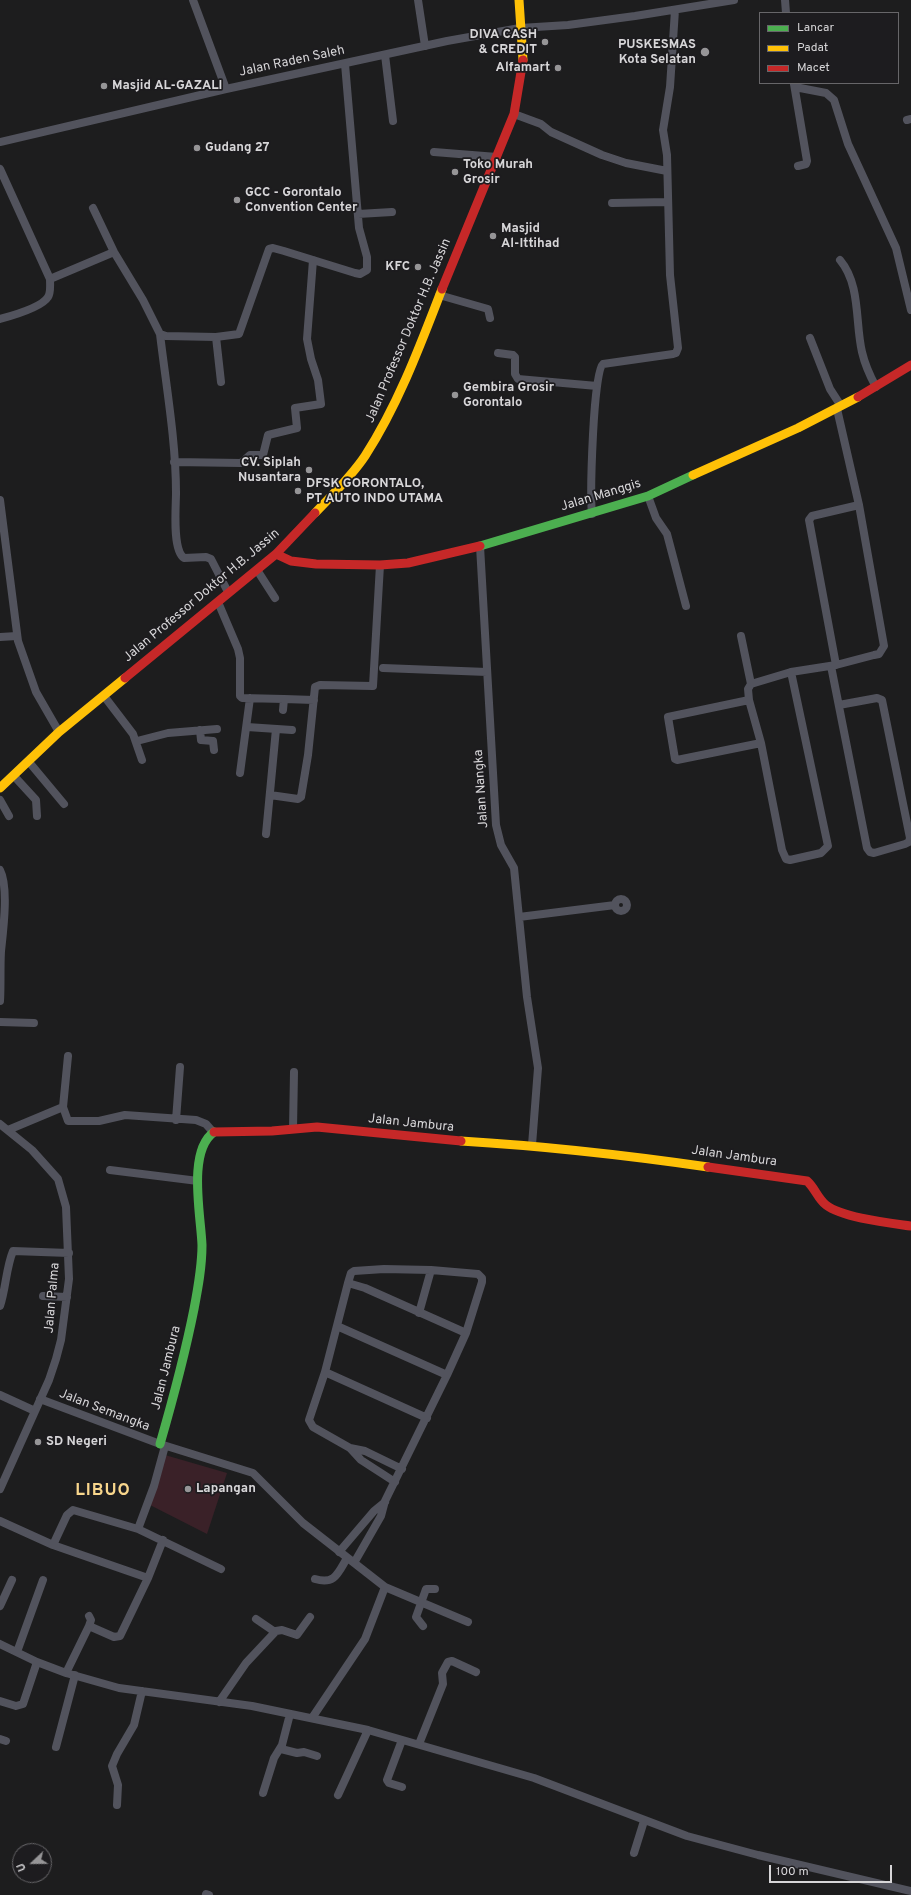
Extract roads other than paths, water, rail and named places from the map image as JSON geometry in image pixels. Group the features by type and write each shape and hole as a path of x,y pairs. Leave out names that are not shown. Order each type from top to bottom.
{"main road":[{"name":"Jalan Professor Doktor H.B. Jassin","path":"519,0 524,28"},
{"name":"Jalan Professor Doktor H.B. Jassin","path":"0,788 59,732 276,554 338,489 364,457 384,424 514,114 522,80 523,42 527,0"},
{"name":"Jalan Manggis","path":"276,554 291,561 300,563 380,565 408,563 480,546 592,514 648,496 839,408 911,365"},
{"name":"Jalan Jambura","path":"163,1445 180,1378 199,1276 202,1246 198,1181 202,1149 207,1136 213,1132 317,1127 453,1141 532,1145 635,1156 796,1178 811,1184 829,1207 858,1216 907,1225"}],"street":[{"path":"193,0 226,88"},
{"path":"418,0 424,46"},
{"name":"Jalan Raden Saleh","path":"0,142 226,88 345,64 424,46 524,28 568,25 734,0"},
{"path":"785,0 786,12"},
{"path":"592,514 591,484 597,386 600,368 603,364 666,355 677,351 670,275 667,154 663,130 670,87 675,10"},
{"path":"385,55 393,121"},
{"path":"160,334 166,336 216,337 234,336 241,332 269,249 273,248 355,273 360,274 367,270 368,263 358,214 345,64"},
{"path":"794,84 807,161 806,164 798,166"},
{"path":"795,84 800,88 826,93 834,100 848,144 896,248 911,310"},
{"path":"514,114 542,124 551,132 602,155 626,163 667,172"},
{"path":"434,152 497,157"},
{"path":"0,169 50,279 49,295 47,299 30,308 0,319"},
{"path":"612,203 668,202"},
{"path":"93,208 114,252 143,300 160,334 174,462 176,539 179,553 184,558 210,558 228,592"},
{"path":"358,214 392,212"},
{"path":"50,279 114,252"},
{"path":"174,462 242,463 250,455 263,455 268,435 297,428 295,408 321,404 318,380 307,339 313,260"},
{"path":"840,260 848,272 852,286 862,354 876,387"},
{"path":"439,295 488,310 490,318"},
{"path":"216,337 221,382"},
{"path":"751,684 791,672 834,665 879,654 884,646 859,505 839,408 810,338"},
{"path":"498,353 513,355 515,357 515,374 518,379 597,386"},
{"path":"648,496 656,518 666,534 686,606"},
{"path":"0,500 19,648 36,692 59,732"},
{"path":"839,705 877,698 882,700 910,838 909,842 905,844 874,853 870,852 867,848 839,705 834,665 809,520 812,516 859,505"},
{"name":"Jalan Nangka","path":"480,546 486,672 496,825 501,845 514,868 532,1037 538,1068 532,1145"},
{"path":"270,795 298,799 301,797 308,755 315,687 373,686 380,565"},
{"path":"257,570 275,598"},
{"path":"218,602 238,649 240,658 240,696 242,698 314,700"},
{"path":"0,637 17,636"},
{"path":"741,636 751,684 748,689 749,700 761,743 784,855 786,859 790,860 821,853 828,846 791,672"},
{"path":"383,668 486,672"},
{"path":"104,696 137,741 142,760"},
{"path":"240,773 250,698"},
{"path":"284,699 284,710"},
{"path":"749,700 668,717 675,759 677,760 761,743"},
{"path":"247,727 292,730"},
{"path":"137,741 168,733 217,729"},
{"path":"200,730 201,740 213,741 214,750"},
{"path":"266,834 276,730"},
{"path":"28,762 64,804"},
{"path":"14,776 36,800 37,816"},
{"path":"0,800 9,816"},
{"path":"0,870 3,881 4,915 0,951 0,1001"},
{"path":"519,917 615,905"},
{"path":"0,1022 34,1023"},
{"path":"68,1056 63,1108 67,1119 72,1121 99,1121 125,1115 200,1121 206,1124 213,1132"},
{"path":"176,1120 180,1067"},
{"path":"292,1129 294,1072"},
{"path":"8,1130 63,1108"},
{"name":"Jalan Palma","path":"0,1124 32,1150 58,1179 66,1207 69,1253 67,1297 61,1340 49,1380 0,1489"},
{"path":"110,1170 198,1181"},
{"path":"0,1306 6,1284 8,1262 13,1251 69,1253"},
{"path":"315,1579 326,1582 331,1580 350,1561 381,1516 385,1501 402,1469 427,1418 466,1333 482,1282 480,1275 475,1272 384,1269 354,1271 350,1273 325,1372 309,1420 313,1427 350,1448 361,1460 395,1482"},
{"path":"420,1313 431,1270"},
{"path":"348,1283 365,1288 466,1333"},
{"path":"43,1296 67,1297"},
{"path":"337,1326 447,1375"},
{"path":"325,1372 427,1418"},
{"path":"0,1394 35,1411"},
{"name":"Jalan Semangka","path":"40,1399 163,1445 253,1473 303,1523 350,1561 385,1586 468,1622"},
{"path":"138,1530 154,1486 163,1445"},
{"path":"350,1448 365,1451 402,1469"},
{"path":"382,1474 388,1462"},
{"path":"339,1552 374,1511 385,1501"},
{"path":"53,1545 67,1515 73,1510 138,1530 163,1540 221,1569"},
{"path":"0,1521 53,1545 148,1578"},
{"path":"89,1626 114,1637 120,1636 148,1578 163,1540"},
{"path":"0,1606 12,1580"},
{"path":"17,1652 43,1580"},
{"path":"312,1718 365,1639 385,1586"},
{"path":"423,1626 416,1617 420,1602 426,1589 435,1589"},
{"path":"66,1673 89,1626 91,1620 89,1616"},
{"path":"218,1702 246,1663 276,1632 282,1630 297,1635 310,1617"},
{"path":"256,1619 276,1632"},
{"path":"0,1644 37,1662 66,1673 119,1688 290,1714 368,1730 534,1778 687,1836 758,1855 911,1891"},
{"path":"419,1744 443,1684 442,1673 448,1662 452,1660 476,1672"},
{"path":"0,1700 16,1706 23,1704 37,1662"},
{"path":"56,1748 75,1676"},
{"path":"117,1805 118,1785 112,1766 117,1754 134,1725 142,1691"},
{"path":"263,1793 274,1758 281,1749 290,1714"},
{"path":"338,1795 368,1730"},
{"path":"402,1740 387,1780 402,1787"},
{"path":"281,1749 297,1753 304,1752 317,1756"},
{"path":"634,1853 644,1820"}],"place":[{"name":"DIVA CASH & CREDIT","path":"545,42"},
{"name":"PUSKESMAS Kota Selatan","path":"705,52"},
{"name":"Alfamart","path":"558,68"},
{"name":"Masjid AL-GAZALI","path":"104,86"},
{"name":"Gudang 27","path":"197,148"},
{"name":"Toko Murah Grosir","path":"455,172"},
{"name":"GCC - Gorontalo Convention Center","path":"237,200"},
{"name":"Masjid Al-Ittihad","path":"493,236"},
{"name":"KFC","path":"418,267"},
{"name":"Gembira Grosir Gorontalo","path":"455,395"},
{"name":"CV. Siplah Nusantara","path":"309,470"},
{"name":"DFSK GORONTALO, PT AUTO INDO UTAMA","path":"298,491"},
{"name":"SD Negeri","path":"38,1442"},
{"name":"Lapangan","path":"188,1489"}],"district":[{"name":"LIBUO","path":"103,1492"}]}
